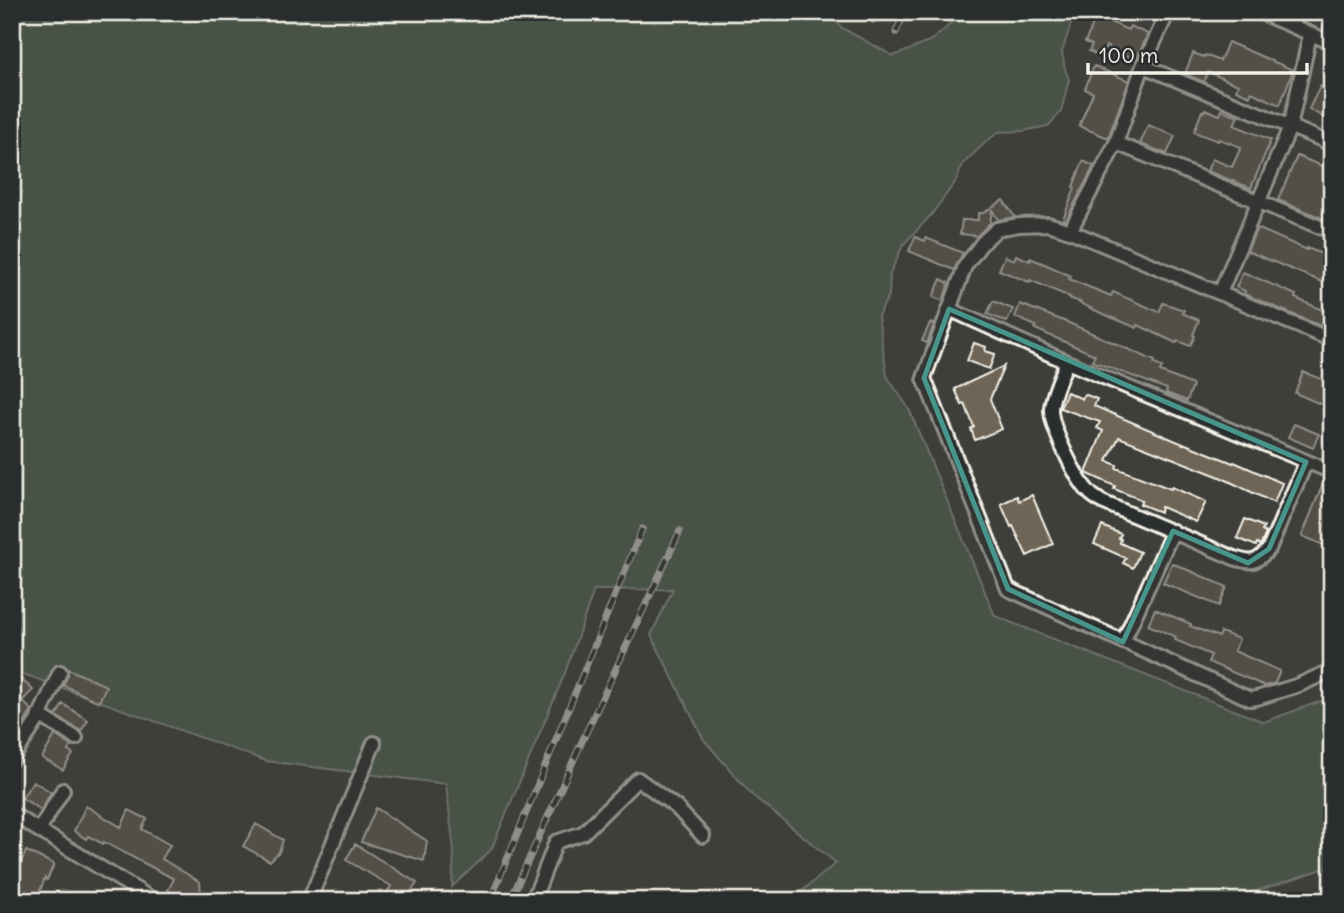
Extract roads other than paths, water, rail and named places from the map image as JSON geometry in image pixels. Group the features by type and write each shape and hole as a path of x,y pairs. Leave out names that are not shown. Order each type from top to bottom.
{"street":[{"path":"1070,231 1116,143 1143,66 1168,12"},
{"path":"1259,12 1332,43"},
{"path":"1220,293 1290,127 1310,34"},
{"path":"1143,66 1332,144"},
{"path":"1116,143 1332,232"},
{"path":"1332,340 1070,231 1048,223 1019,225 997,229 982,243 965,266 924,378 1008,589 1250,699 1299,685 1332,670"},
{"path":"949,309 1067,362 1332,472"},
{"path":"1067,362 1053,398 1051,414 1064,450 1090,493 1102,502 1234,558 1248,563 1259,560 1269,549 1306,462"},
{"path":"1123,642 1173,531"},
{"path":"12,759 39,715 60,672"},
{"path":"39,715 76,738"},
{"path":"309,901 374,743"},
{"path":"533,901 556,842 583,833 638,779 676,807 703,836"},
{"path":"39,830 62,790"},
{"path":"12,814 155,901"}],"railway":[{"path":"873,20 876,12"},
{"path":"896,32 905,12"},
{"path":"490,901 642,529"},
{"path":"510,901 680,531"}]}
